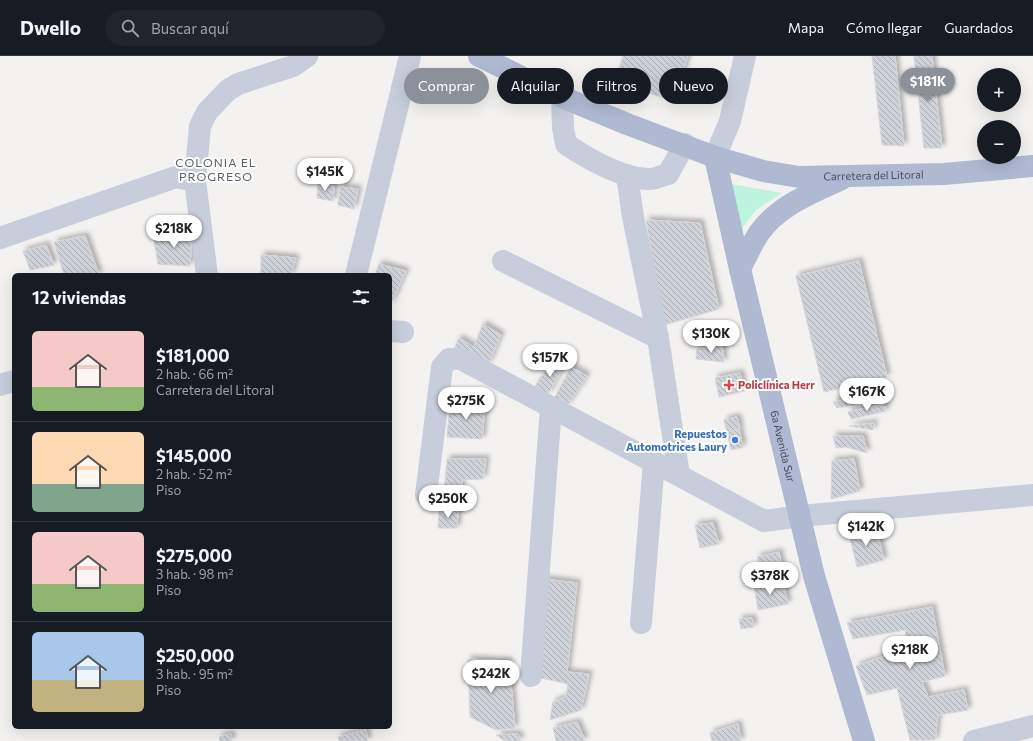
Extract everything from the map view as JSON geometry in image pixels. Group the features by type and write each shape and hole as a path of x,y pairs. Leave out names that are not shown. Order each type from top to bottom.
{"main road":[{"name":"Carretera del Litoral","path":"478,56 511,64"},
{"name":"Carretera del Litoral","path":"574,102 627,124 685,144 715,157 763,171 799,177 944,174 1033,166"},
{"name":"6a Avenida Sur","path":"715,157 740,269 814,576 864,741"},
{"path":"740,269 759,233 777,214 796,201 850,176"}],"street":[{"path":"207,273 195,181 200,126 207,112 228,90 293,66 307,56"},
{"path":"356,273 410,56"},
{"path":"715,157 730,121 745,56"},
{"path":"562,104 562,128 566,144 580,154 627,175 650,179 668,174 685,144"},
{"path":"627,175 632,217 658,338 679,475"},
{"path":"0,238 176,177 195,181"},
{"path":"503,261 658,338"},
{"path":"426,495 442,367 450,359 461,359 764,521 800,516 1033,496"},
{"path":"0,385 12,382"},
{"path":"531,676 551,407"},
{"path":"642,623 654,462"},
{"path":"974,741 1033,726"}],"green space":[{"path":"731,184 782,193 756,210 740,231"}],"building":[{"path":"623,56 688,56 684,68 659,68 659,96 651,94 651,68 619,68"},
{"path":"872,56 895,56 904,146 882,145"},
{"path":"914,56 932,56 942,148 924,148"},
{"path":"318,182 334,186 333,201 317,198"},
{"path":"340,187 358,189 354,209 338,205"},
{"path":"646,220 700,223 719,309 664,325"},
{"path":"192,232 190,266 158,264 153,235"},
{"path":"85,236 98,273 63,273 54,242"},
{"path":"46,245 54,265 30,270 23,251"},
{"path":"261,255 296,258 292,273 261,273"},
{"path":"859,261 887,377 824,392 796,276"},
{"path":"379,264 406,271 392,302 392,273 376,273"},
{"path":"483,324 501,335 488,365 454,349 459,338 474,347"},
{"path":"722,344 724,362 696,359 697,349"},
{"path":"552,362 564,366 548,394 535,386"},
{"path":"571,367 587,376 567,406 555,397"},
{"name":"Policlínica Herr","path":"740,373 744,391 719,397 715,378"},
{"path":"870,394 872,402 837,408 833,402"},
{"path":"450,403 485,405 482,439 447,437"},
{"path":"884,404 886,411 851,419 848,412"},
{"path":"737,417 740,429 727,432 724,420"},
{"path":"874,423 873,430 849,426"},
{"name":"Repuestos Automotrices Laury","path":"739,429 743,447 731,450 727,432"},
{"path":"833,436 863,436 867,453 846,447 836,448"},
{"path":"447,459 486,459 483,479 462,480 461,495 444,495"},
{"path":"854,459 860,491 831,499 832,461"},
{"path":"439,509 458,511 457,528 438,528"},
{"path":"713,523 719,544 700,548 695,525"},
{"path":"876,527 884,560 857,567 849,534"},
{"path":"779,552 784,577 764,582 757,557"},
{"path":"544,579 577,583 567,672 589,674 581,710 550,720 553,702 566,697 568,684 541,678"},
{"path":"783,583 788,604 758,610 754,585"},
{"path":"932,607 945,676 922,682 928,697 964,690 968,710 938,715 935,740 910,740 897,688 867,695 856,666 908,648 905,630 853,639 847,623"},
{"path":"752,618 754,627 741,629 739,619"},
{"path":"468,659 509,661 515,728 496,730 470,717"},
{"path":"577,722 585,741 556,741 553,728"},
{"path":"738,724 741,741 712,741 710,733"},
{"path":"366,730 368,741 339,741 338,737"},
{"path":"231,734 232,741 220,741 219,737"},
{"path":"518,734 521,741 505,741 496,735"}],"place":[{"name":"Policlínica Herr","path":"729,385"},
{"name":"Repuestos Automotrices Laury","path":"735,440"}],"district":[{"name":"COLONIA EL PROGRESO","path":"216,170"}]}
